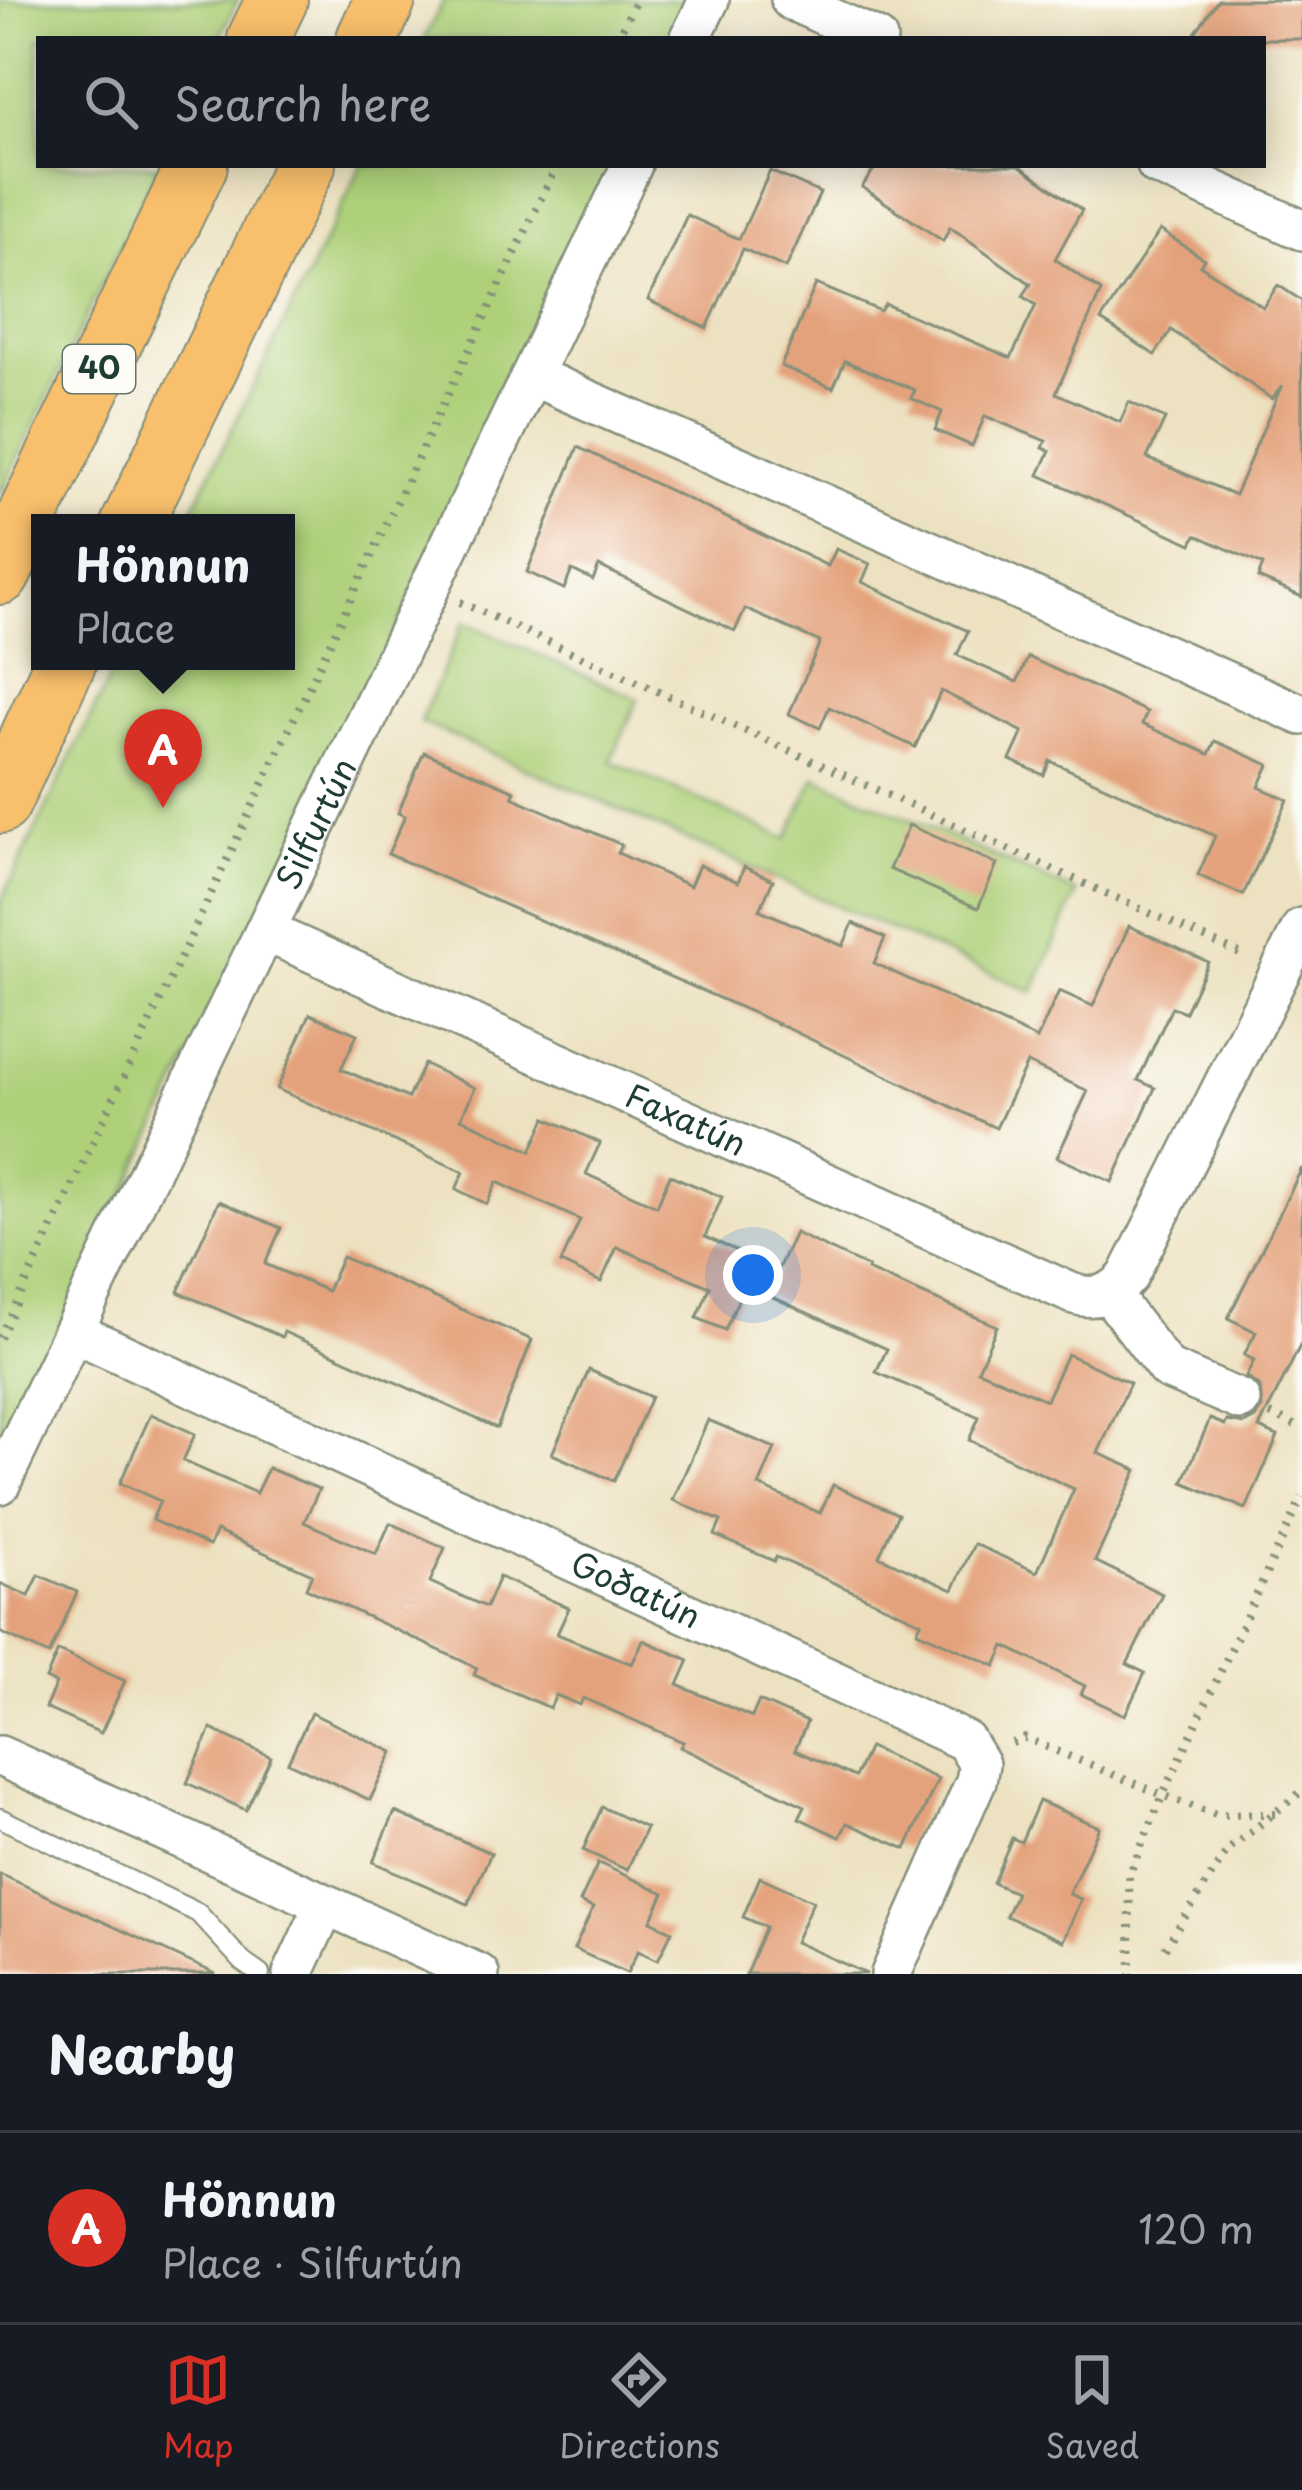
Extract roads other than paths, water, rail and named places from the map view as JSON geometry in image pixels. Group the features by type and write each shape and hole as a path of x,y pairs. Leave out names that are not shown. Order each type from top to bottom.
{"main road":[{"path":"259,36 277,0"},
{"path":"368,36 386,0"},
{"name":"40","path":"0,574 196,168"},
{"path":"136,514 304,168"},
{"path":"0,802 62,670"}],"street":[{"path":"691,36 709,0"},
{"path":"791,0 871,36"},
{"name":"Silfurtún","path":"0,1484 631,168"},
{"path":"1164,168 1302,230"},
{"path":"533,376 1302,716"},
{"path":"1240,1400 1167,1369 1109,1293 1120,1287 1137,1261 1302,928"},
{"name":"Faxatún","path":"268,932 1071,1293 1083,1297 1109,1293"},
{"name":"Goðatún","path":"74,1332 970,1745 977,1757 976,1781 891,1974"},
{"path":"0,1756 479,1974"},
{"path":"293,1974 326,1906"}],"lane":[{"path":"0,1819 198,1913 260,1974"}],"place":[{"name":"Hönnun","path":"163,808"}]}
